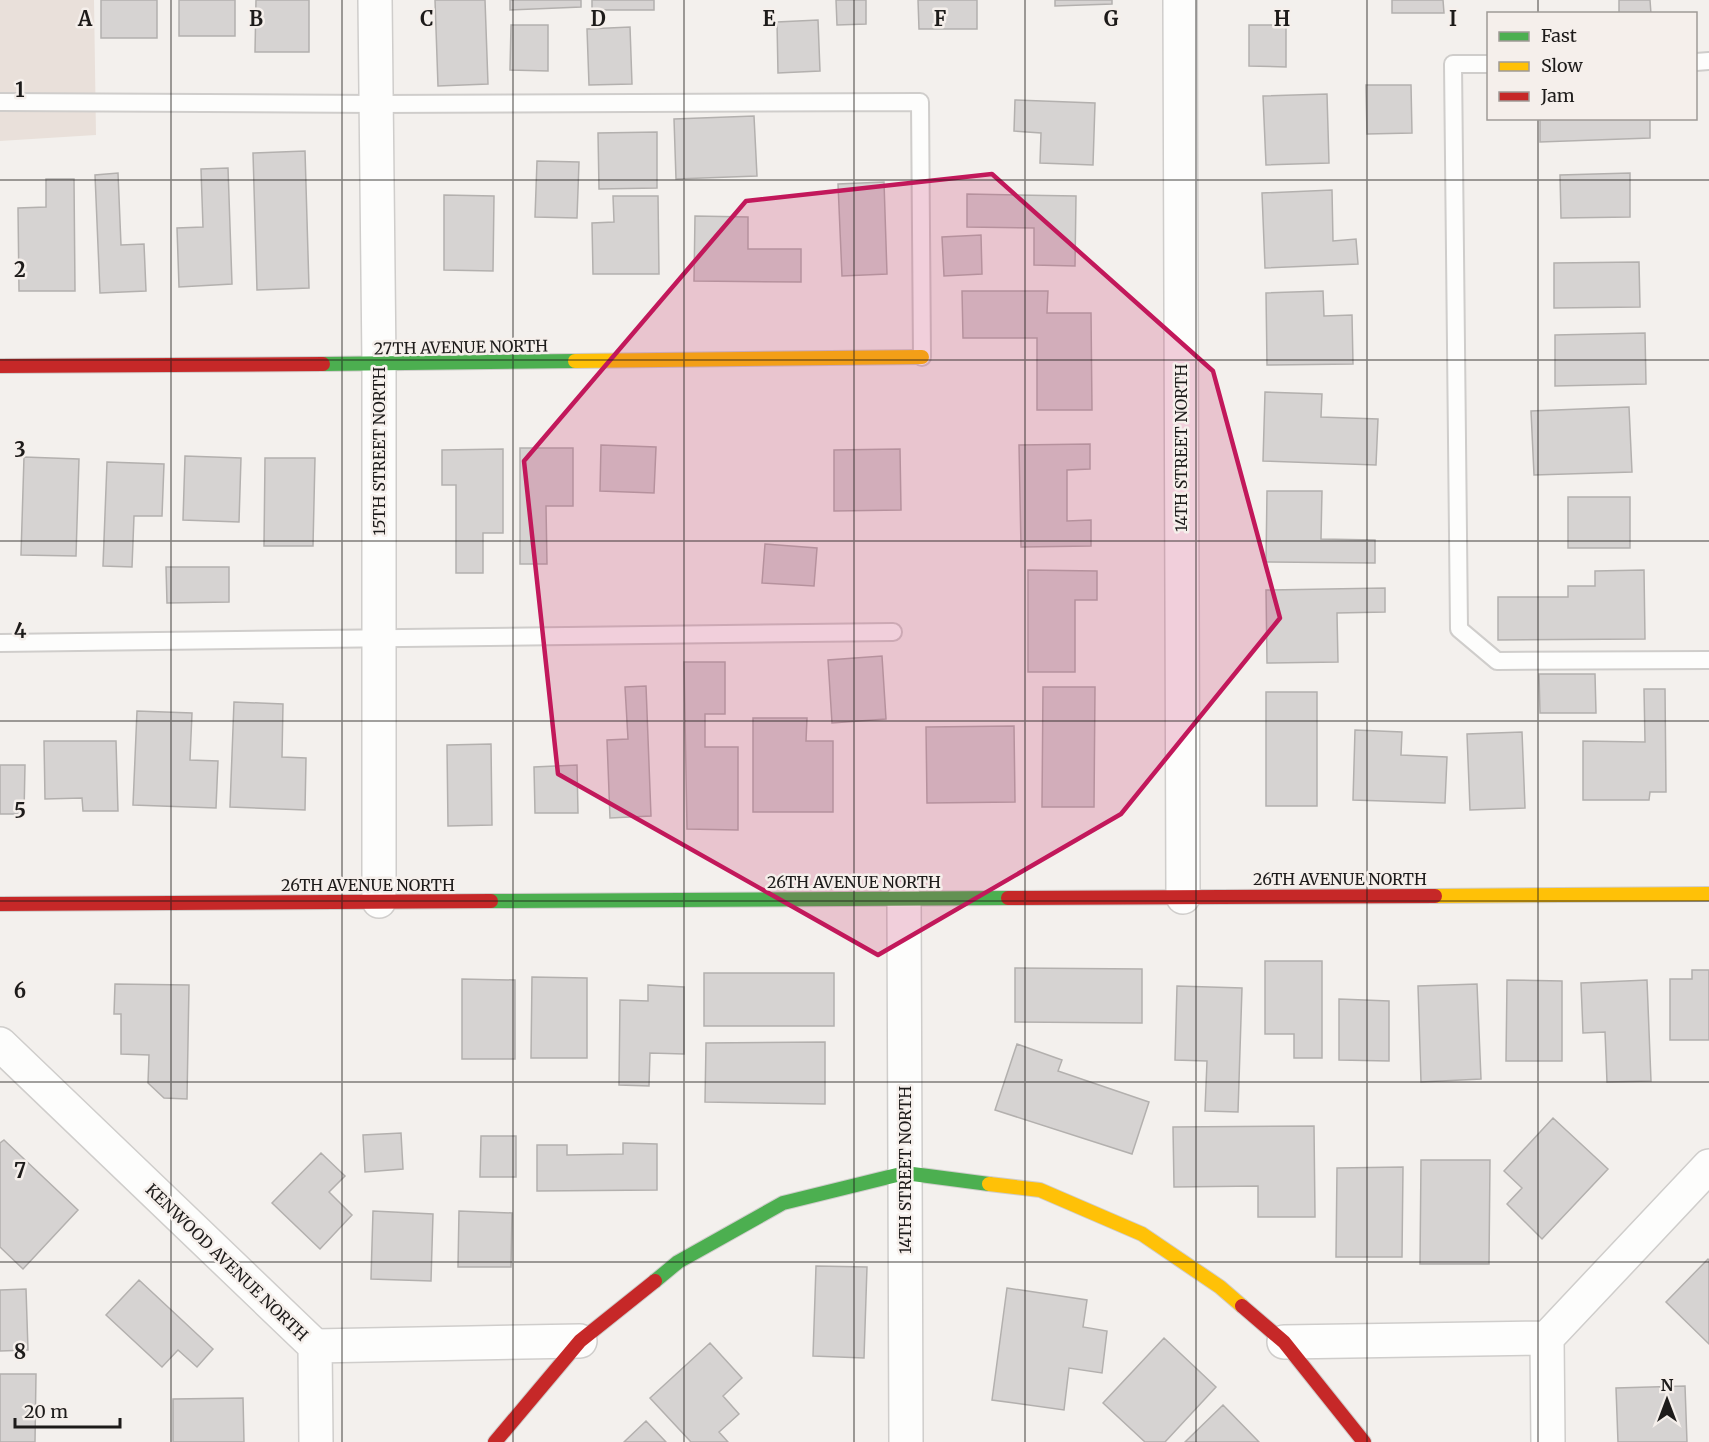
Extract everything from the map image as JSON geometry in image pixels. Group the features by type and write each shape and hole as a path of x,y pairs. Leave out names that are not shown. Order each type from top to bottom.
{"street":[{"name":"15TH STREET NORTH","path":"375,0 379,364 379,901"},
{"name":"14TH STREET NORTH","path":"1180,0 1183,897"},
{"name":"27TH AVENUE NORTH","path":"0,366 922,357"},
{"name":"26TH AVENUE NORTH","path":"0,904 1709,894"},
{"name":"14TH STREET NORTH","path":"904,898 906,1442"},
{"name":"KENWOOD AVENUE NORTH","path":"0,1044 315,1346 580,1341"},
{"path":"1548,1442 1547,1338 1709,1166"},
{"path":"495,1442 580,1341 678,1262 783,1203 905,1173 1040,1190 1142,1234 1220,1287 1284,1342 1364,1442"},
{"path":"1284,1342 1547,1338"},
{"path":"315,1346 316,1442"}],"lane":[{"path":"1487,64 1453,64 1459,629 1497,662 1709,660"},
{"path":"0,102 376,104 920,102 922,357"},
{"path":"0,643 893,632"}],"highlighted area":[{"path":"992,174 1213,371 1280,618 1121,814 878,955 558,774 524,461 746,201"}],"shaded area":[{"path":"0,0 94,0 96,135 0,141"}],"building":[{"path":"101,0 157,0 157,38 101,38"},
{"path":"179,0 235,0 235,36 179,36"},
{"path":"256,0 309,0 309,52 255,52"},
{"path":"435,0 485,0 488,84 438,86"},
{"path":"510,0 581,0 581,7 510,10"},
{"path":"592,0 654,0 654,10 592,10"},
{"path":"836,0 866,0 866,24 837,25"},
{"path":"918,0 977,0 977,29 919,29"},
{"path":"1055,0 1112,0 1112,4 1055,6"},
{"path":"1392,0 1443,0 1444,13 1392,13"},
{"path":"1619,0 1650,0 1651,12 1619,12"},
{"path":"818,20 820,71 778,73 777,22"},
{"path":"511,25 548,25 548,71 510,70"},
{"path":"1249,25 1286,25 1286,67 1249,66"},
{"path":"630,27 632,84 589,85 587,29"},
{"path":"1366,85 1411,85 1412,133 1367,134"},
{"path":"1327,94 1329,163 1266,165 1263,96"},
{"path":"1015,100 1095,103 1093,165 1040,163 1041,133 1014,131"},
{"path":"754,116 757,176 676,179 674,119"},
{"path":"1540,120 1650,120 1650,138 1540,142"},
{"path":"657,132 657,188 599,189 598,133"},
{"path":"305,151 309,288 257,290 253,153"},
{"path":"537,161 579,162 577,218 535,217"},
{"path":"228,168 232,284 179,287 177,228 203,227 201,169"},
{"path":"118,173 121,245 144,244 146,291 100,293 95,175"},
{"path":"1630,173 1630,217 1561,218 1560,175"},
{"path":"46,179 74,179 75,291 19,291 18,208 46,207"},
{"path":"884,182 887,274 842,276 838,184"},
{"path":"1332,190 1333,241 1356,239 1358,264 1265,268 1262,193"},
{"path":"967,194 1076,196 1075,266 1034,265 1034,228 967,227"},
{"path":"444,195 494,196 493,271 444,270"},
{"path":"613,196 658,196 659,274 593,274 592,223 614,222"},
{"path":"695,216 748,217 748,249 801,249 801,282 694,281"},
{"path":"981,235 982,274 944,276 942,237"},
{"path":"1639,262 1640,307 1554,308 1554,263"},
{"path":"962,291 1048,291 1047,313 1091,313 1092,410 1037,410 1037,338 963,338"},
{"path":"1323,291 1324,316 1352,315 1353,364 1267,365 1266,293"},
{"path":"1645,333 1646,384 1555,386 1555,335"},
{"path":"1265,392 1322,394 1321,417 1378,419 1376,465 1263,461"},
{"path":"1629,407 1632,472 1534,475 1531,411"},
{"path":"1090,444 1090,469 1067,470 1067,521 1091,520 1091,546 1021,547 1019,445"},
{"path":"601,445 656,447 654,493 600,491"},
{"path":"520,448 573,448 573,506 546,506 547,564 520,564"},
{"path":"503,449 503,533 483,533 483,573 456,573 456,485 442,485 442,450"},
{"path":"900,449 901,510 834,511 834,450"},
{"path":"185,456 241,458 239,522 183,520"},
{"path":"24,457 79,459 76,556 21,555"},
{"path":"265,458 315,458 313,546 264,546"},
{"path":"107,462 164,464 162,516 134,516 132,567 103,566"},
{"path":"1267,491 1322,491 1321,539 1375,540 1375,563 1266,562"},
{"path":"1568,497 1630,497 1630,548 1568,548"},
{"path":"765,544 817,548 814,586 762,583"},
{"path":"166,567 229,567 229,602 167,603"},
{"path":"1028,570 1097,571 1097,600 1075,600 1075,672 1028,672"},
{"path":"1644,570 1645,639 1498,640 1498,597 1568,597 1568,586 1595,586 1595,571"},
{"path":"1385,588 1385,612 1337,613 1338,662 1267,663 1266,590"},
{"path":"882,656 886,719 832,723 828,660"},
{"path":"684,662 725,662 725,714 705,714 705,747 738,747 738,830 687,829"},
{"path":"1539,674 1595,674 1596,713 1540,713"},
{"path":"646,686 651,816 610,818 607,740 628,739 625,687"},
{"path":"1043,687 1095,687 1094,807 1042,807"},
{"path":"1644,689 1665,689 1666,792 1650,792 1649,800 1583,800 1583,741 1645,742"},
{"path":"1266,692 1317,692 1317,806 1266,806"},
{"path":"234,702 283,704 282,757 306,758 305,810 230,807"},
{"path":"137,711 192,713 190,760 218,761 216,808 133,805"},
{"path":"753,718 807,718 806,741 833,741 833,812 753,812"},
{"path":"1014,726 1015,802 927,803 926,727"},
{"path":"1355,730 1402,732 1401,755 1447,757 1445,803 1353,800"},
{"path":"1522,732 1525,808 1470,810 1467,734"},
{"path":"44,741 116,741 118,811 83,811 82,798 45,799"},
{"path":"491,744 492,825 448,826 447,745"},
{"path":"0,765 25,765 24,814 0,814"},
{"path":"577,765 578,813 535,813 534,767"},
{"path":"1265,961 1322,961 1322,1058 1294,1058 1294,1034 1265,1034"},
{"path":"1015,968 1142,969 1142,1023 1015,1022"},
{"path":"1692,970 1709,970 1709,1040 1670,1040 1670,979 1692,979"},
{"path":"704,973 834,973 834,1026 704,1026"},
{"path":"532,977 587,978 587,1058 531,1058"},
{"path":"462,979 515,980 515,1059 462,1059"},
{"path":"1507,980 1562,981 1562,1061 1506,1061"},
{"path":"1647,980 1651,1081 1607,1082 1605,1032 1583,1033 1581,983"},
{"path":"115,984 189,985 187,1099 164,1098 148,1083 149,1055 121,1054 121,1014 114,1014"},
{"path":"1477,984 1481,1079 1421,1082 1418,986"},
{"path":"648,985 684,987 684,1054 650,1053 649,1086 619,1085 620,1000 648,1001"},
{"path":"1177,986 1242,988 1238,1112 1205,1111 1207,1061 1175,1060"},
{"path":"1339,999 1389,1001 1389,1061 1339,1060"},
{"path":"825,1042 825,1104 705,1102 706,1043"},
{"path":"1017,1044 1062,1060 1058,1071 1149,1102 1132,1154 995,1110"},
{"path":"1553,1118 1608,1169 1542,1239 1507,1204 1522,1188 1504,1171"},
{"path":"1314,1126 1315,1217 1258,1217 1258,1186 1174,1187 1173,1127"},
{"path":"401,1133 403,1169 365,1172 363,1135"},
{"path":"481,1136 516,1136 516,1177 480,1177"},
{"path":"4,1140 78,1210 23,1269 0,1247 0,1143"},
{"path":"623,1143 657,1144 657,1190 537,1191 537,1145 567,1145 567,1155 623,1154"},
{"path":"321,1153 345,1176 329,1192 352,1215 320,1249 272,1203"},
{"path":"1421,1160 1490,1160 1489,1264 1420,1264"},
{"path":"1403,1167 1402,1257 1336,1257 1337,1168"},
{"path":"373,1211 433,1214 431,1281 371,1279"},
{"path":"459,1211 512,1213 511,1267 458,1267"},
{"path":"1709,1260 1709,1344 1666,1302"},
{"path":"816,1266 867,1267 864,1358 813,1356"},
{"path":"139,1280 213,1349 197,1367 178,1350 162,1367 106,1315"},
{"path":"1007,1288 1087,1300 1083,1327 1107,1331 1102,1373 1069,1368 1064,1410 992,1400"},
{"path":"26,1289 28,1350 0,1351 0,1290"},
{"path":"1164,1338 1216,1387 1165,1442 1145,1442 1103,1403"},
{"path":"710,1343 742,1378 723,1396 739,1414 719,1432 728,1442 691,1442 650,1398"},
{"path":"0,1374 36,1374 35,1442 0,1442"},
{"path":"1685,1386 1687,1442 1618,1442 1616,1388"},
{"path":"243,1398 244,1442 173,1442 173,1399"},
{"path":"1223,1405 1259,1442 1185,1442"},
{"path":"646,1421 666,1442 624,1442"}],"traffic: fast":[{"path":"323,364 575,361"},
{"path":"491,901 1008,898"},
{"path":"655,1281 678,1262 783,1203 905,1173 989,1184"}],"traffic: slow":[{"path":"575,361 922,357"},
{"path":"1435,896 1709,894"},
{"path":"989,1184 1040,1190 1142,1234 1220,1287 1242,1306"}],"traffic: jam":[{"path":"0,366 323,364"},
{"path":"1008,898 1435,896"},
{"path":"0,904 491,901"},
{"path":"495,1442 580,1341 655,1281"},
{"path":"1242,1306 1284,1342 1364,1442"}]}
